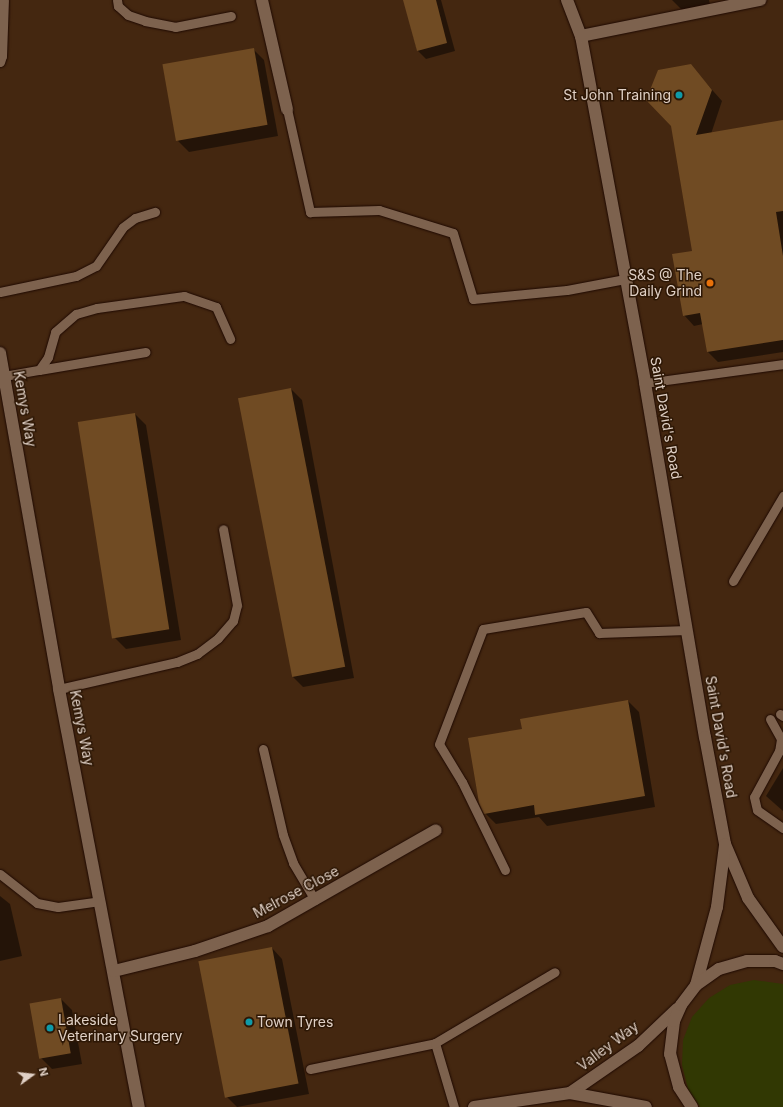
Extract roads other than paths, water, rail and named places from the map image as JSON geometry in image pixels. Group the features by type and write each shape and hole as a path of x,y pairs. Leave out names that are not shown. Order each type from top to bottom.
{"street":[{"path":"262,0 287,110"},
{"name":"Saint David's Road","path":"567,0 581,36 645,383 687,630 726,844 748,898 783,947"},
{"path":"581,36 760,0"},
{"name":"Kemys Way","path":"0,353 59,689 139,1107"},
{"name":"Melrose Close","path":"114,971 195,950 268,926 436,830"},
{"name":"Saint David's Road","path":"696,985 717,907 726,844"},
{"path":"692,1107 679,1087 670,1054 674,1021 681,1005 696,985 719,969 746,960 783,964"},
{"name":"Valley Way","path":"570,1093 638,1046 681,1005"},
{"name":"Valley Way","path":"474,1107 570,1093 646,1107"}],"lane":[{"path":"0,62 2,56 4,0"},
{"path":"117,0 118,6 128,15 145,21 175,27 231,16"},
{"path":"287,110 310,212 379,210 453,233 473,299 567,290 625,279"},
{"path":"0,292 76,276 96,266 123,227 135,218 155,212"},
{"path":"39,370 48,357 54,332 76,314 98,308 184,296 216,308 230,339"},
{"path":"4,376 145,352"},
{"path":"645,383 783,364"},
{"path":"733,581 783,496"},
{"path":"59,689 177,662 197,654 218,638 233,621 237,604 223,529"},
{"path":"505,870 462,782 439,744 483,629 586,612 599,634 687,630"},
{"path":"770,719 781,739 779,751 754,797 757,810 783,828"},
{"path":"263,749 285,842 293,863 315,900"},
{"path":"0,874 37,903 58,907 100,901"},
{"path":"310,1069 436,1043 554,972"},
{"path":"436,1043 454,1107"}],"place":[{"name":"St John Training","path":"679,95"},
{"name":"S&S @ The Daily Grind","path":"710,283"},
{"name":"Town Tyres","path":"249,1022"},
{"name":"Lakeside Veterinary Surgery","path":"50,1028"}]}
